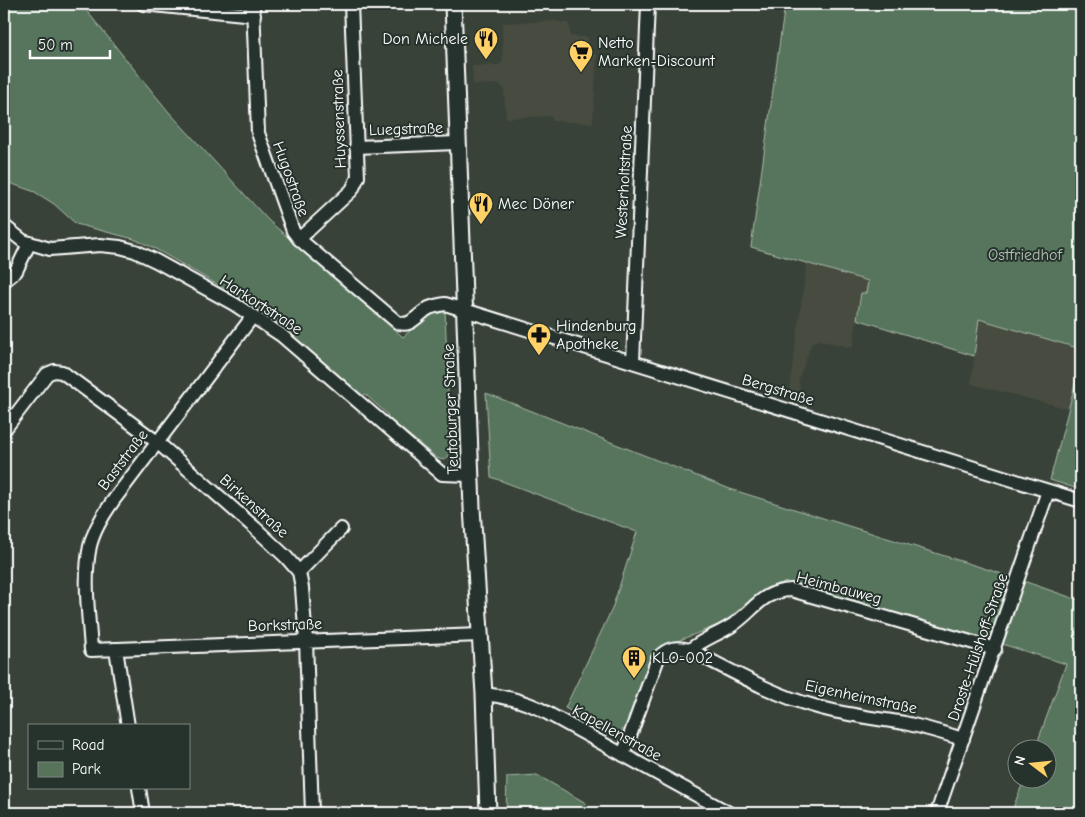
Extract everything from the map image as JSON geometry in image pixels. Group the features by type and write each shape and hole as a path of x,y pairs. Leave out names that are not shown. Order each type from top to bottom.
{"main road":[{"name":"Teutoburger Straße","path":"453,4 470,475 484,694 488,813"}],"street":[{"name":"Hugostraße","path":"142,4 253,10 260,140 293,232 402,325 407,324 426,309 434,306 445,304 465,311"},
{"name":"Huyssenstraße","path":"300,239 352,190 358,177 351,4"},
{"name":"Westerholtstraße","path":"632,362 648,4"},
{"name":"Luegstraße","path":"356,148 458,144"},
{"name":"Harkortstraße","path":"4,226 17,238 29,244 50,249 91,245 127,249 156,261 253,316 281,335 442,474 470,475"},
{"path":"4,281 16,271 29,244"},
{"name":"Bergstraße","path":"465,311 1081,502"},
{"name":"Baststraße","path":"91,650 87,580 90,545 105,512 253,316"},
{"name":"Birkenstraße","path":"4,430 47,374 54,371 62,372 157,442 261,534 299,572"},
{"name":"Droste-Hülshoff-Straße","path":"937,813 1048,491"},
{"path":"312,813 306,641 299,572 341,529"},
{"name":"Heimbauweg","path":"690,650 708,637 740,620 767,596 791,590 995,649"},
{"name":"Borkstraße","path":"91,650 480,635"},
{"path":"622,755 658,658 674,648 679,647 690,650"},
{"path":"116,648 128,724"},
{"name":"Eigenheimstraße","path":"690,650 749,680 797,701 841,712 921,727 963,739"},
{"name":"Kapellenstraße","path":"484,694 522,701 729,813"},
{"path":"139,790 143,813"}],"shaded area":[{"path":"553,21 568,23 570,36 588,37 587,53 597,54 593,123 552,121 552,116 506,118 504,88 499,84 473,85 472,66 499,65 503,60 502,23"},
{"path":"807,263 869,281 866,293 861,293 853,348 818,340 812,343 798,381 800,386 795,400 788,397"},
{"path":"979,319 1081,349 1081,361 1069,409 971,384"}],"green space":[{"path":"4,4 81,4 168,111 269,221 403,337 432,312 445,308 450,452 448,457 443,460 437,458 387,417 388,415 365,394 363,396 267,313 152,247 134,239 76,224 54,204 35,192 4,181"},
{"name":"Ostfriedhof","path":"785,4 1081,4 1081,349 979,319 974,356 857,319 861,293 866,293 868,281 751,247"},
{"path":"1081,361 1081,490 1050,480"},
{"path":"486,393 730,489 1012,577 1081,601 1081,813 1011,813 1020,790 1058,790 1058,740 1038,740 1066,664 989,640 983,642 786,584 777,584 731,620 657,649 627,723 618,737 565,708 612,609 637,532 491,477"},
{"path":"537,775 586,803 584,813 506,813 507,777"}],"place":[{"name":"Don Michele","path":"486,60"},
{"name":"Netto Marken-Discount","path":"581,73"},
{"name":"Mec Döner","path":"481,225"},
{"name":"Hindenburg Apotheke","path":"539,356"},
{"name":"KLO-002","path":"634,679"}]}
